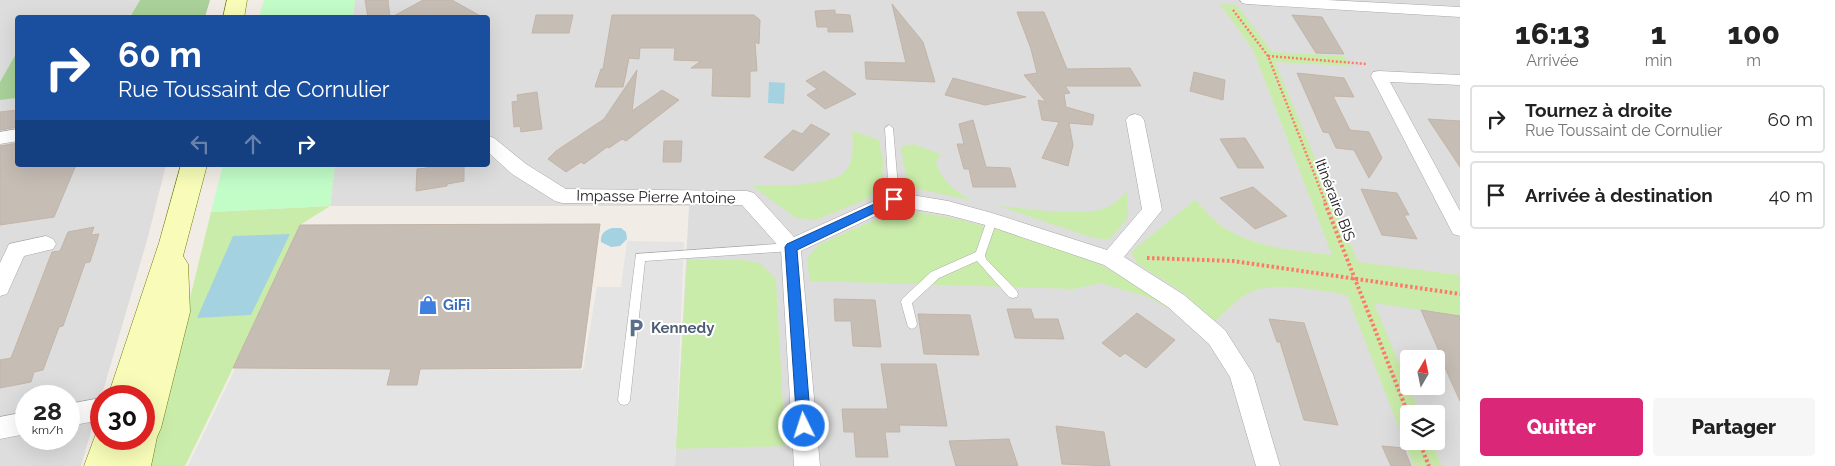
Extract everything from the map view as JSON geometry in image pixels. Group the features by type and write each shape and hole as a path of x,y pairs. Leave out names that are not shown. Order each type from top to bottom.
{"main road":[{"path":"234,15 237,0"},
{"path":"128,385 173,243 193,167"},
{"path":"148,385 175,312 173,243"},
{"path":"101,466 106,450"},
{"path":"118,466 122,450"},
{"path":"134,466 138,450"}],"street":[{"path":"1246,0 1460,12"},
{"path":"1379,76 1460,80"},
{"path":"1379,76 1453,203 1460,229"},
{"path":"1115,255 1152,210 1135,120"},
{"path":"0,138 15,136"},
{"name":"Impasse Pierre Antoine","path":"490,144 519,169 562,196 747,198 791,247"},
{"path":"807,466 791,247 894,199 948,208 1115,255 1176,301 1217,337 1241,374 1268,466"},
{"path":"0,288 16,250 46,244"},
{"path":"0,428 15,425"}],"lane":[{"path":"890,128 894,199"},
{"path":"992,220 980,255 982,261 1014,294"},
{"path":"624,400 640,257 791,247"},
{"path":"912,324 906,302 934,274 980,255"}],"path":[{"name":"Itinéraire BIS","path":"1231,8 1268,56 1405,405"},
{"path":"1268,56 1371,64 1379,76"},
{"path":"1115,255 1233,261 1460,294"},
{"path":"1423,450 1429,466"}],"shaded area":[{"path":"0,0 140,0 131,15 15,15 15,56 0,82"},
{"path":"355,0 1460,0 1460,466 675,466 689,206 330,206 335,167 490,167 490,15 353,15"},
{"path":"15,98 15,167 166,167 148,237 105,385 90,385 90,435 81,466 0,466 0,100"},
{"name":"Kennedy","path":"627,241 684,242 675,466 188,466 235,369 583,370 597,287 621,287"}],"green space":[{"path":"140,0 210,0 206,15 131,15"},
{"path":"264,0 355,0 353,15 260,15"},
{"path":"1220,4 1237,5 1272,52 1344,56 1351,66 1275,62 1358,262 1460,275 1460,316 1374,303 1400,366 1400,395 1412,395 1416,405 1400,405 1400,430 1347,295 1286,287 1261,289 1241,297 1215,321 1182,292 1138,264 1131,252 1195,200 1220,225 1246,239 1274,247 1332,255 1253,50"},
{"path":"15,56 15,98 0,100 0,82"},
{"path":"852,131 879,140 883,161 882,184 867,199 816,220 796,218 752,186 803,184 830,180 840,175 847,169 851,160 853,146"},
{"path":"912,144 941,154 936,161 941,174 954,189 972,200 917,189 907,182 901,147"},
{"path":"222,167 335,167 330,206 211,212"},
{"path":"1127,192 1128,218 1109,240 1090,237 999,206 1085,212 1108,207"},
{"path":"330,206 300,225 185,466 149,466 153,450 155,450 155,441 211,212"},
{"path":"919,212 962,220 1023,237 1095,262 1146,289 1173,311 1148,297 1100,283 1074,289 810,281 807,258 820,244 886,215"},
{"path":"687,260 745,260 761,264 776,279 785,446 676,449"},
{"path":"1408,450 1435,450 1442,466 1414,466"}],"water":[{"path":"769,82 785,83 784,104 768,103"},
{"path":"612,228 621,228 626,232 627,239 620,246 611,247 601,242 601,237 604,233"},
{"path":"290,234 251,315 197,318 233,236"}],"building":[{"path":"365,0 388,0 390,15 368,15"},
{"path":"423,0 452,0 479,15 396,15"},
{"path":"892,4 923,42 935,82 866,79 865,62 906,63"},
{"path":"835,10 835,14 850,15 853,32 828,32 828,27 817,27 815,11"},
{"path":"1017,12 1044,12 1067,69 1130,68 1141,86 1065,86 1070,93 1064,94 1066,107 1094,115 1092,125 1069,123 1073,145 1068,166 1042,158 1059,122 1042,120 1038,100 1046,102 1024,75 1037,73 1031,49"},
{"path":"536,15 573,15 569,33 532,33"},
{"path":"612,15 754,15 760,20 759,44 755,42 757,71 750,71 750,97 712,96 713,68 691,68 701,61 674,60 675,48 640,48 639,59 629,58 627,68 625,68 627,69 623,87 595,87 601,69 603,69"},
{"path":"1292,15 1322,17 1344,54 1316,53"},
{"path":"637,70 632,111 662,90 679,100 626,141 622,139 609,148 607,147 584,164 581,162 566,172 548,159 556,151 604,119"},
{"path":"824,71 856,94 825,109 807,95 817,89 806,81"},
{"path":"1194,72 1225,80 1223,100 1190,91"},
{"path":"1297,73 1344,78 1354,97 1333,96 1350,130 1369,132 1382,158 1369,178 1354,150 1336,148 1329,133 1323,132"},
{"path":"953,78 1026,97 985,105 945,95"},
{"path":"537,92 542,129 521,132 520,126 514,127 512,102 518,101 517,95"},
{"path":"15,110 15,128 0,130 0,112"},
{"path":"1428,119 1460,121 1460,167"},
{"path":"973,120 986,167 1010,168 1016,187 973,187 969,169 964,169 957,144 964,144 959,124"},
{"path":"811,124 830,134 793,171 764,157 793,130 802,134"},
{"path":"1245,138 1264,168 1238,168 1220,139"},
{"path":"664,141 682,141 681,162 663,162"},
{"path":"15,144 15,167 75,167 54,217 0,225 0,146"},
{"path":"464,167 464,181 416,191 417,169"},
{"path":"1253,187 1287,216 1255,229 1220,198"},
{"path":"1361,189 1397,193 1409,215 1404,215 1417,239 1382,235"},
{"path":"600,224 581,368 420,369 417,385 387,385 391,369 233,368 300,225"},
{"path":"94,227 91,235 99,234 90,262 85,263 63,326 59,327 43,370 34,372 31,382 0,388 0,360 11,358 52,252 60,251 68,232"},
{"path":"834,299 875,300 881,347 853,346 851,321 835,321"},
{"path":"1007,309 1031,309 1034,319 1058,319 1064,339 1015,338"},
{"path":"1421,310 1460,316 1460,401 1445,368 1445,350 1438,350"},
{"path":"1137,313 1175,340 1146,368 1125,353 1120,357 1102,343"},
{"path":"918,314 970,315 979,355 924,354"},
{"path":"1269,319 1304,323 1338,425 1304,420 1280,342 1277,342"},
{"path":"881,364 936,364 947,426 899,425 900,432 885,432 888,457 856,457 854,432 844,432 842,409 888,409"},
{"path":"1056,426 1104,432 1110,466 1062,464"},
{"path":"1009,439 1018,466 956,466 949,441"},
{"path":"1382,446 1400,448 1400,450 1405,450 1411,466 1391,466"}],"place":[{"name":"GiFi","path":"428,305"},
{"name":"Kennedy","path":"636,328"}],"route":[{"path":"804,426 791,247 894,199"}]}
